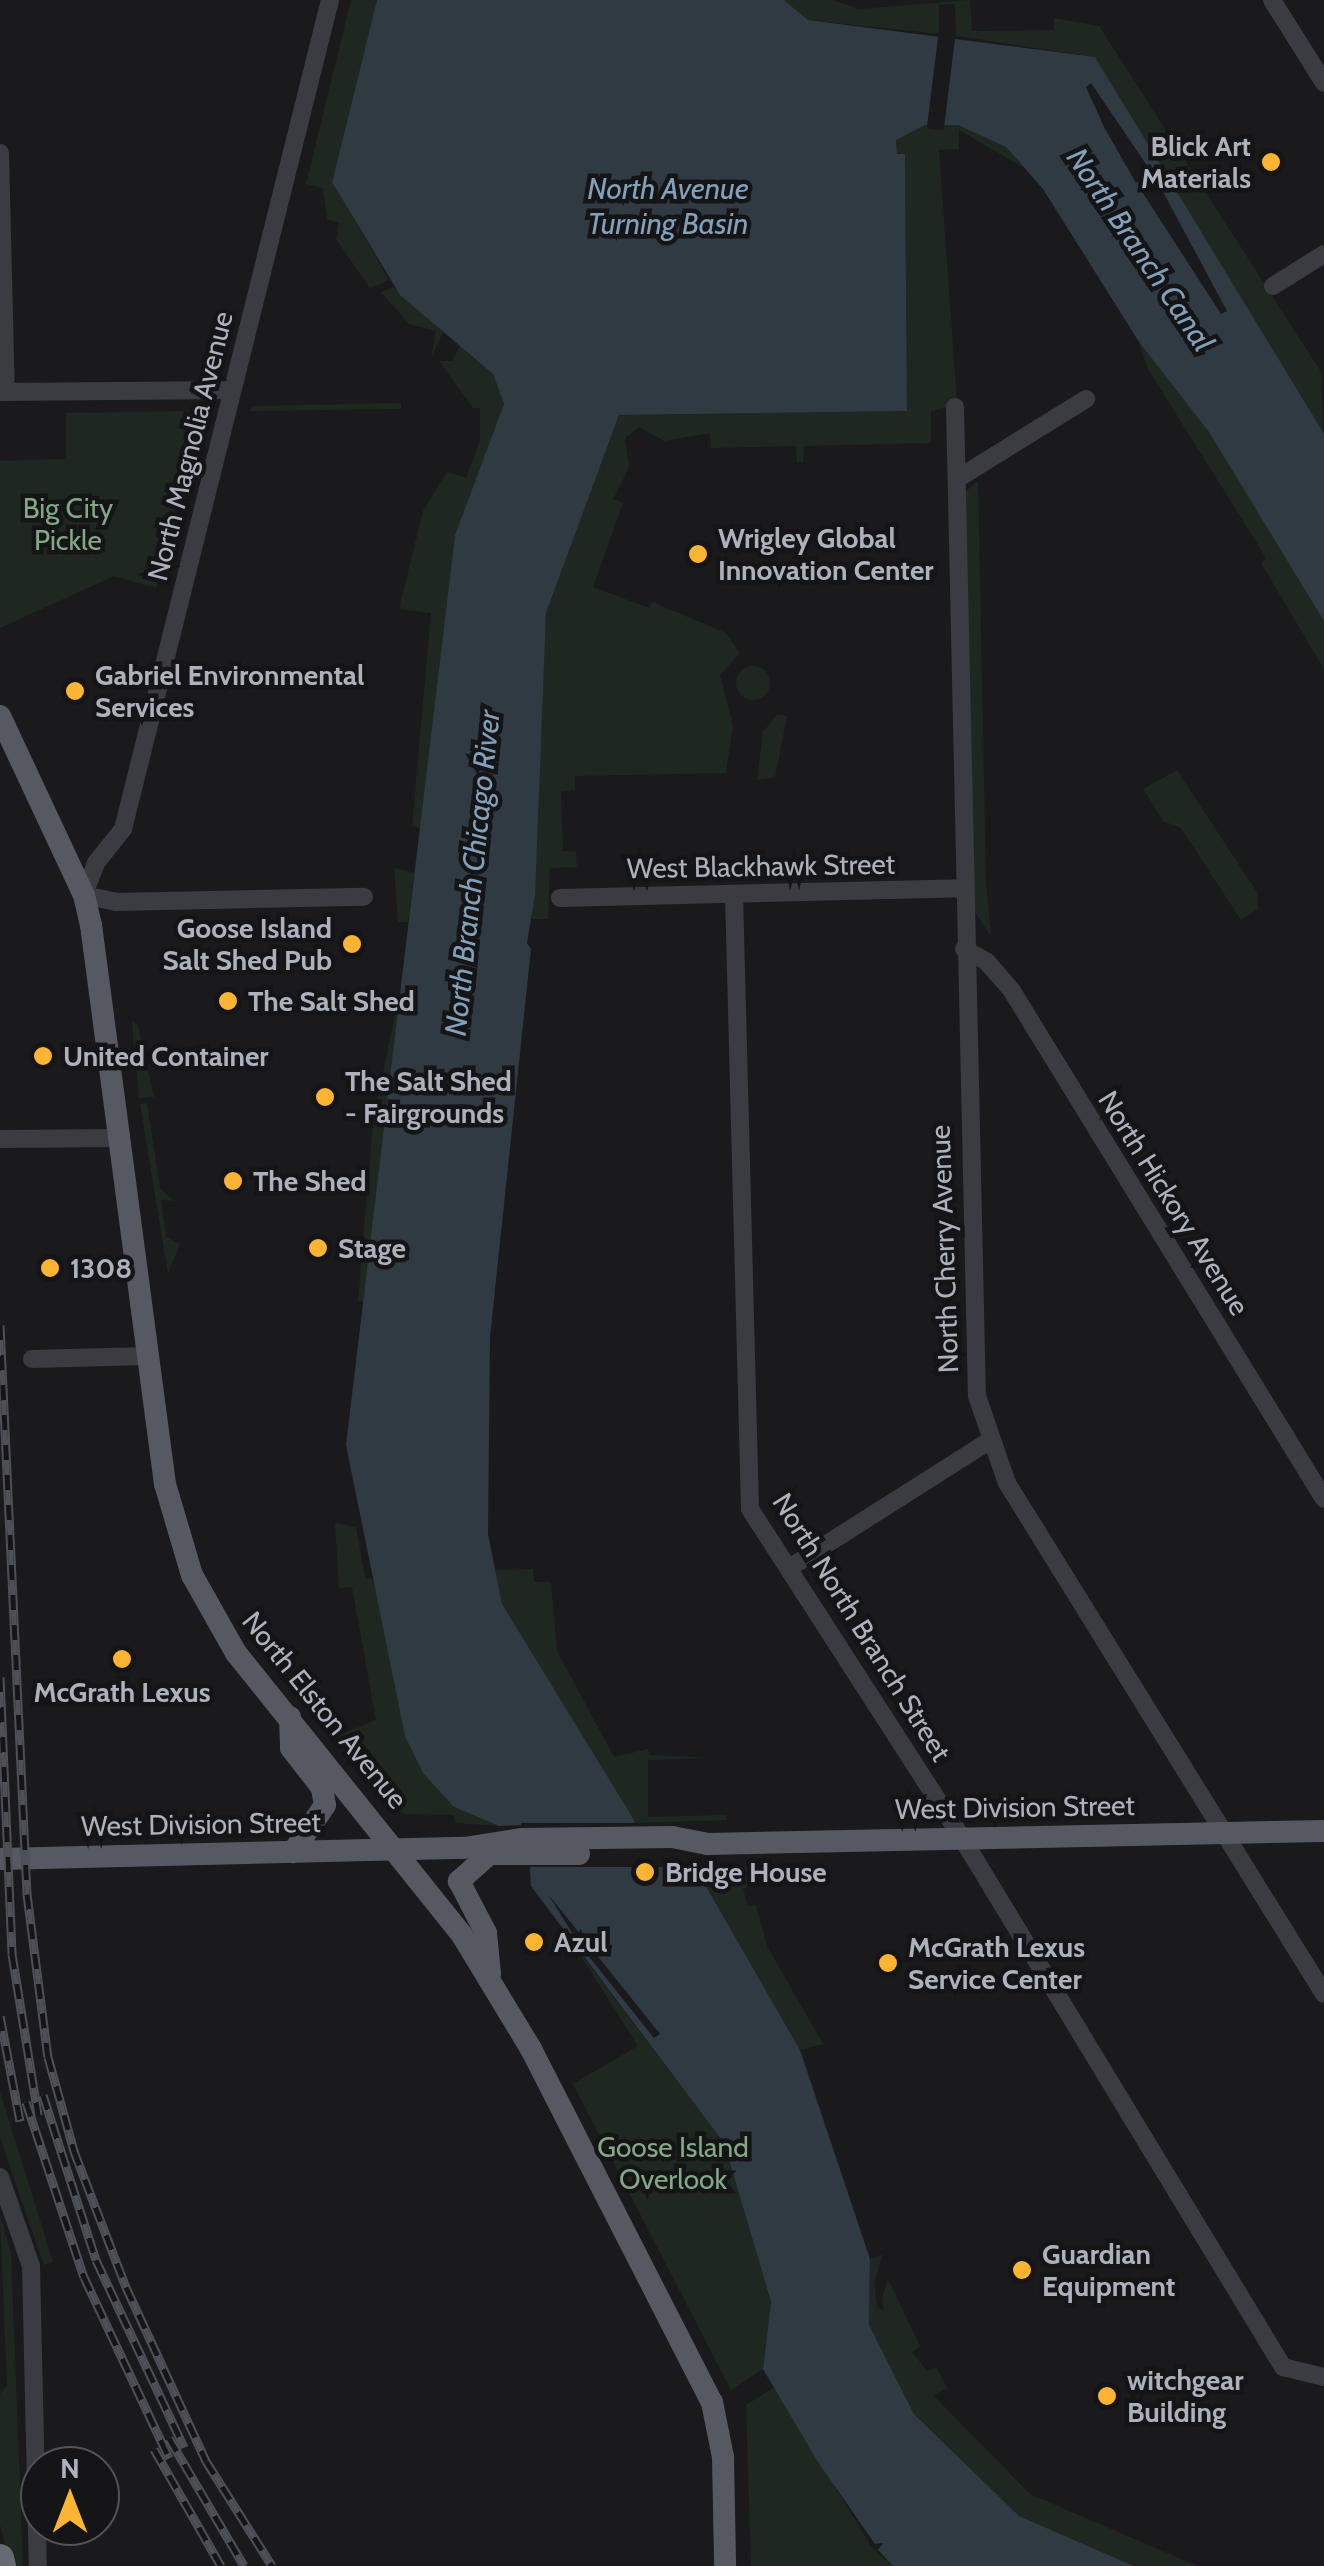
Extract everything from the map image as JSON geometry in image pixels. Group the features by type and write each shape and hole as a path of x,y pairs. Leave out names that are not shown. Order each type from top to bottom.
{"highway":[{"path":"0,2558 2,2566"}],"main road":[{"name":"North Elston Avenue","path":"0,716 84,896 103,995 118,1138 165,1484 192,1575 236,1653 398,1849 490,1974 712,2402 723,2457 725,2566"},
{"path":"290,1717 291,1748 322,1788 326,1805 293,1852"},
{"name":"West Division Street","path":"0,1859 1324,1831"},
{"name":"West Division Street","path":"464,1848 487,1856 522,1847"},
{"path":"487,1856 462,1872 459,1886 486,1933 490,1974"}],"street":[{"name":"North Magnolia Avenue","path":"84,896 96,863 123,830 330,0"},
{"path":"1272,0 1324,83"},
{"path":"0,153 3,392 232,390"},
{"path":"1272,286 1324,254"},
{"path":"956,479 1086,399"},
{"name":"North Cherry Avenue","path":"955,406 972,1364 989,1441 1007,1482 1324,1994"},
{"name":"West Blackhawk Street","path":"560,898 963,888"},
{"name":"North North Branch Street","path":"734,894 750,1508 962,1838 1282,2367 1324,2377"},
{"path":"84,896 116,902 364,897"},
{"name":"North Hickory Avenue","path":"964,949 988,962 1012,991 1324,1499"},
{"path":"1,1140 118,1138"},
{"path":"32,1359 147,1356"},
{"path":"788,1568 989,1441"},
{"path":"0,2177 31,2266 38,2566"}],"green space":[{"path":"351,0 377,0 332,181 389,280 370,288 336,239 339,223 327,219 323,188 306,184"},
{"path":"784,0 833,0 859,9 970,0 972,31 1054,30 1054,18 1099,26 1321,372 1324,442 1296,389 1272,368 1270,350 1095,57 956,36 955,4 939,5 939,34 808,20"},
{"path":"925,125 958,125 1006,147 1024,168 959,130 959,149 939,150 957,404 931,411 931,443 804,446 803,462 797,462 796,446 711,448 710,433 664,441 639,427 625,438 629,467 613,499 623,503 593,587 649,608 652,602 726,633 740,653 720,675 733,725 726,773 575,776 575,790 561,792 563,851 576,852 577,867 550,868 548,919 532,919 546,613 619,415 907,411 905,155 897,154 896,139"},
{"path":"394,287 443,332 431,358 436,331 409,324 381,292"},
{"path":"1139,342 1209,432 1324,621 1324,669 1261,563 1266,559 1257,543 1148,369"},
{"path":"460,346 493,374 504,404 455,535 420,828 412,826 431,613 399,609 423,511 447,472 466,478 480,440 480,408 473,408 439,361 452,361"},
{"path":"401,403 401,409 250,411 252,406"},
{"name":"Big City Pickle","path":"201,411 156,588 114,576 0,628 0,461 66,459 66,413"},
{"path":"978,481 986,882 991,936 972,908 965,492"},
{"path":"753,666 765,671 770,683 765,695 753,700 741,695 736,683 741,671"},
{"path":"778,714 787,716 775,777 757,780 763,732"},
{"path":"1177,770 1258,894 1258,909 1241,920 1181,828 1163,821 1143,789"},
{"path":"394,868 414,873 408,922 398,922"},
{"path":"395,1014 401,1014 368,1301 358,1301 373,1122"},
{"path":"132,1021 138,1025 154,1097 139,1098"},
{"path":"147,1103 160,1188 174,1201 161,1200 166,1237 180,1244 168,1273 140,1104"},
{"path":"335,1523 356,1527 365,1578 372,1579 454,1807 499,1826 455,1823 454,1815 404,1814 337,1736 376,1720 352,1587 339,1588"},
{"path":"533,1569 534,1582 551,1582 557,1651 614,1757 648,1749 649,1755 713,1758 648,1760 648,1817 726,1815 726,1820 635,1823 502,1604 495,1570"},
{"path":"684,1867 754,1867 754,1882 743,1889 748,1906 756,1905 767,1946 823,2044 800,2050 707,1888 684,1878"},
{"name":"Goose Island Overlook","path":"572,1942 724,2143 771,2303 763,2369 731,2390 573,2084 638,2046"},
{"path":"0,2092 53,2262 44,2265 0,2138"},
{"path":"0,2216 11,2253 23,2566 12,2566 0,2525 0,2394 7,2386"},
{"path":"883,2254 874,2283 877,2307 884,2312 882,2298 888,2279 920,2346 912,2352 927,2371 936,2367 947,2388 934,2396 1030,2494 1197,2566 1134,2566 1019,2516 914,2414 869,2325 870,2259"},
{"path":"775,2387 872,2548 893,2566 751,2566 746,2405"}],"water":[{"path":"377,0 784,0 808,20 1095,57 1324,434 1324,621 1209,432 1139,342 1043,189 1006,147 958,125 925,125 896,140 897,154 905,154 907,411 619,415 546,613 535,895 527,943 531,949 490,1337 488,1534 502,1604 634,1820 635,1867 673,1867 707,1888 800,2050 870,2259 869,2325 914,2414 1019,2516 1134,2566 893,2566 878,2550 883,2543 875,2544 818,2462 763,2369 771,2302 724,2143 531,1886 527,1825 499,1826 454,1807 423,1773 405,1736 346,1445 455,535 504,404 493,374 400,295 332,182"}],"pier":[{"path":"939,29 956,31 944,130 927,128"},
{"path":"1091,83 1152,173 1136,183 1086,87"},
{"path":"1155,177 1227,311 1221,314 1139,187"},
{"path":"521,1823 637,1823 637,1867 521,1867"},
{"path":"548,1894 660,2034 654,2038 579,1944"}],"railway":[{"path":"0,1325 27,1894 48,2057 74,2151 126,2287 206,2461 272,2566"},
{"path":"0,1677 12,1954 38,2115"},
{"path":"0,2016 20,2121"},
{"path":"43,2095 96,2260 184,2447"},
{"path":"26,2102 84,2277 169,2458"},
{"path":"169,2438 244,2566"},
{"path":"154,2449 221,2566"}],"place":[{"name":"Blick Art Materials","path":"1271,162"},
{"name":"Wrigley Global Innovation Center","path":"698,554"},
{"name":"Gabriel Environmental Services","path":"75,691"},
{"name":"Goose Island Salt Shed Pub","path":"352,944"},
{"name":"The Salt Shed","path":"228,1001"},
{"name":"United Container","path":"43,1056"},
{"name":"The Salt Shed - Fairgrounds","path":"325,1097"},
{"name":"The Shed","path":"233,1181"},
{"name":"Stage","path":"318,1248"},
{"name":"1308","path":"50,1268"},
{"name":"McGrath Lexus","path":"122,1659"},
{"name":"Bridge House","path":"645,1872"},
{"name":"Azul","path":"534,1942"},
{"name":"McGrath Lexus Service Center","path":"888,1963"},
{"name":"Guardian Equipment","path":"1022,2270"},
{"name":"witchgear Building","path":"1107,2396"}],"water label":[{"name":"North Avenue Turning Basin","path":"668,206"},
{"name":"North Branch Canal","path":"1140,250"},
{"name":"North Branch Chicago River","path":"473,873"}]}
